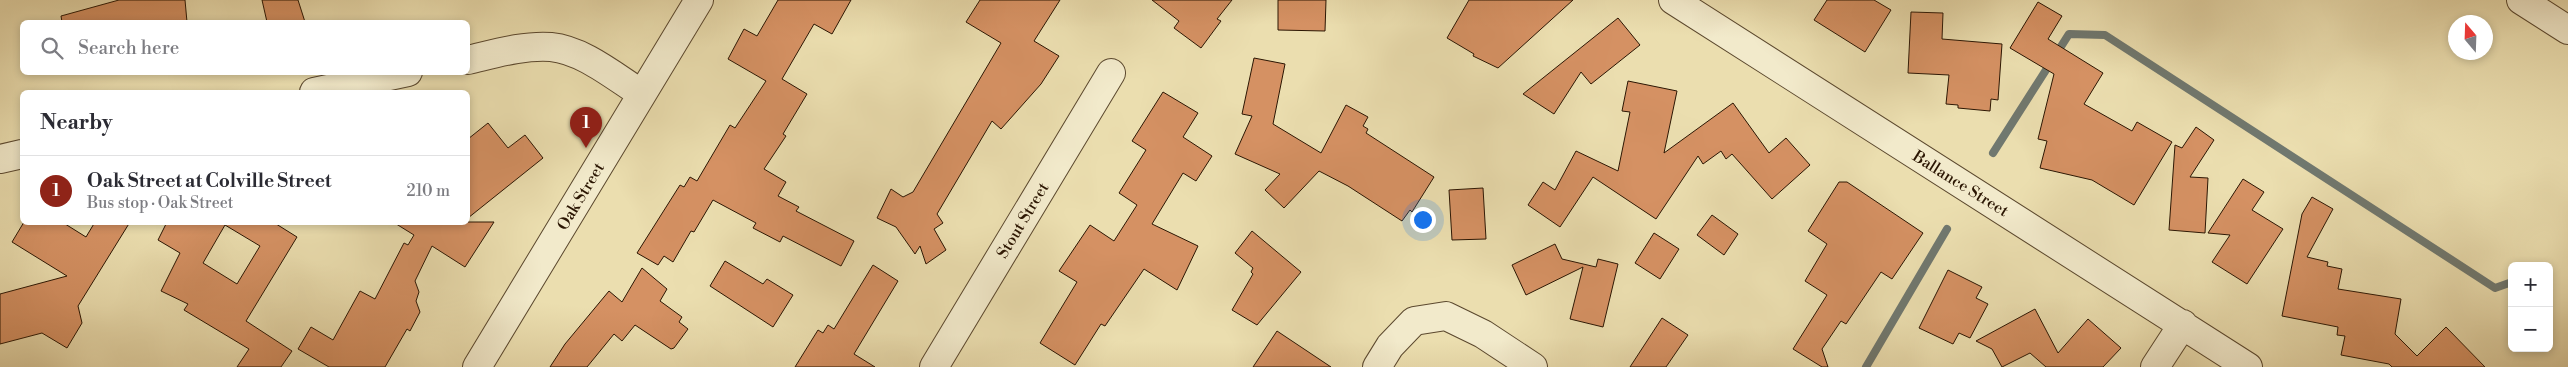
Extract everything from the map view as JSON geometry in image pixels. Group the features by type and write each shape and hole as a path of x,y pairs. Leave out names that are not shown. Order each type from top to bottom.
{"street":[{"name":"Oak Street","path":"477,367 699,0"},
{"name":"Ballance Street","path":"1673,0 2248,367"},
{"path":"2521,0 2568,30"},
{"path":"470,60 517,50 551,48 577,54 642,94"},
{"name":"Stout Street","path":"934,367 1111,73"},
{"path":"323,90 394,75"},
{"path":"0,159 20,154"},
{"path":"1377,367 1390,346 1414,322 1446,316 1483,334 1532,367"},
{"path":"2155,367 2183,324"}],"building":[{"path":"119,0 185,0 187,20 62,20 61,16"},
{"path":"262,0 298,0 304,20 267,20"},
{"path":"778,0 851,0 832,34 814,24 782,79 807,94 783,134 786,136 764,169 786,182 778,196 799,207 796,211 854,241 841,266 783,236 780,242 753,228 756,223 713,200 694,232 691,231 673,262 664,256 658,265 637,253 680,185 684,187 690,177 697,181 730,125 735,128 766,81 728,59 744,29 757,36"},
{"path":"980,0 1060,0 1034,41 1059,56 1041,84 1001,129 992,121 937,214 943,223 934,229 946,250 926,264 920,246 915,254 896,227 877,218 891,189 903,197 913,192 1001,43 966,22"},
{"path":"1152,0 1232,0 1217,19 1221,21 1201,48 1174,28 1179,21"},
{"path":"1278,0 1326,0 1325,31 1278,30"},
{"path":"1469,0 1573,0 1498,68 1473,56 1474,54 1447,38"},
{"path":"1827,0 1874,0 1891,10 1865,52 1814,20"},
{"path":"2038,2 2062,16 2048,39 2103,73 2084,104 2132,131 2137,122 2172,142 2134,205 2092,180 2040,168 2047,141 2038,139 2054,74 2010,48"},
{"path":"1911,12 1943,13 1942,39 2002,44 1998,100 1991,99 1990,111 1958,108 1958,105 1946,104 1949,75 1908,73"},
{"path":"1618,18 1640,45 1591,84 1581,72 1554,114 1523,94"},
{"path":"1254,58 1285,64 1273,124 1321,153 1346,105 1368,117 1363,126 1368,129 1366,133 1434,177 1412,212 1410,210 1402,221 1348,186 1319,171 1284,208 1265,190 1280,174 1235,154 1252,116 1242,114"},
{"path":"1628,81 1677,91 1664,153 1733,103 1769,153 1786,138 1810,165 1772,199 1732,154 1726,159 1721,151 1703,164 1698,156 1656,219 1593,177 1560,227 1528,205 1543,182 1555,190 1576,151 1618,171 1630,112 1622,111"},
{"path":"1163,92 1198,113 1183,137 1212,156 1196,181 1183,173 1152,224 1198,246 1177,290 1144,269 1105,326 1101,324 1075,365 1040,343 1077,282 1059,271 1090,225 1114,241 1137,205 1119,193 1146,150 1132,141"},
{"path":"488,123 508,148 525,135 543,158 470,216 470,137"},
{"path":"2196,127 2214,140 2190,177 2208,178 2205,233 2169,230 2175,145 2182,148"},
{"path":"2243,179 2264,192 2252,210 2283,229 2247,284 2212,262 2230,235 2208,233"},
{"path":"1839,182 1847,182 1923,233 1892,279 1881,272 1846,324 1841,321 1822,349 1828,367 1822,367 1793,349 1827,295 1805,281 1827,244 1808,231"},
{"path":"1483,188 1486,239 1452,240 1449,190"},
{"path":"2312,197 2333,209 2307,257 2328,262 2327,266 2342,269 2338,289 2401,299 2395,334 2417,356 2446,327 2485,367 2392,367 2389,364 2341,355 2345,336 2337,335 2338,327 2282,316 2302,214"},
{"path":"1712,215 1738,234 1724,255 1697,235"},
{"path":"470,222 494,222 465,267 432,246 415,281 419,292 416,301 420,312 410,331 407,329 385,367 329,367 298,349 311,327 333,340 360,291 375,299 404,243 408,245 414,235 398,225 470,225"},
{"path":"22,225 67,225 86,237 93,225 128,225 78,306 82,323 67,348 42,333 0,344 0,294 67,276 12,242"},
{"path":"166,225 225,225 278,225 297,237 246,321 292,351 281,367 237,367 249,349 184,310 188,304 161,291 180,253 158,240","holes":["225,225 260,246 237,284 203,263"]},
{"path":"1252,231 1301,272 1257,325 1232,310 1253,274 1251,272 1253,268 1235,253"},
{"path":"1654,233 1679,249 1660,279 1635,263"},
{"path":"1555,244 1562,259 1596,267 1598,259 1618,264 1603,327 1570,319 1583,267 1526,295 1512,265"},
{"path":"725,261 763,284 767,279 793,295 773,327 710,286"},
{"path":"873,265 898,281 854,354 875,367 795,367 818,330 823,333 828,325 834,329"},
{"path":"642,268 667,289 660,301 682,317 679,322 688,329 674,348 671,349 635,325 622,341 614,334 587,367 550,367 565,344 609,291 622,302"},
{"path":"1948,270 1982,287 1976,298 1988,304 1970,338 1959,333 1953,344 1919,328"},
{"path":"2035,309 2058,353 2088,319 2121,348 2103,367 2046,367 2030,353 2002,367 1992,349 1976,341"},
{"path":"1662,318 1688,335 1666,367 1630,367"},
{"path":"1277,331 1331,367 1253,367"}],"waterway":[{"path":"1993,153 2069,34 2105,35 2495,288 2508,283"},
{"path":"1866,367 1947,229"}],"place":[{"name":"Oak Street at Colville Street","path":"586,148"}]}
